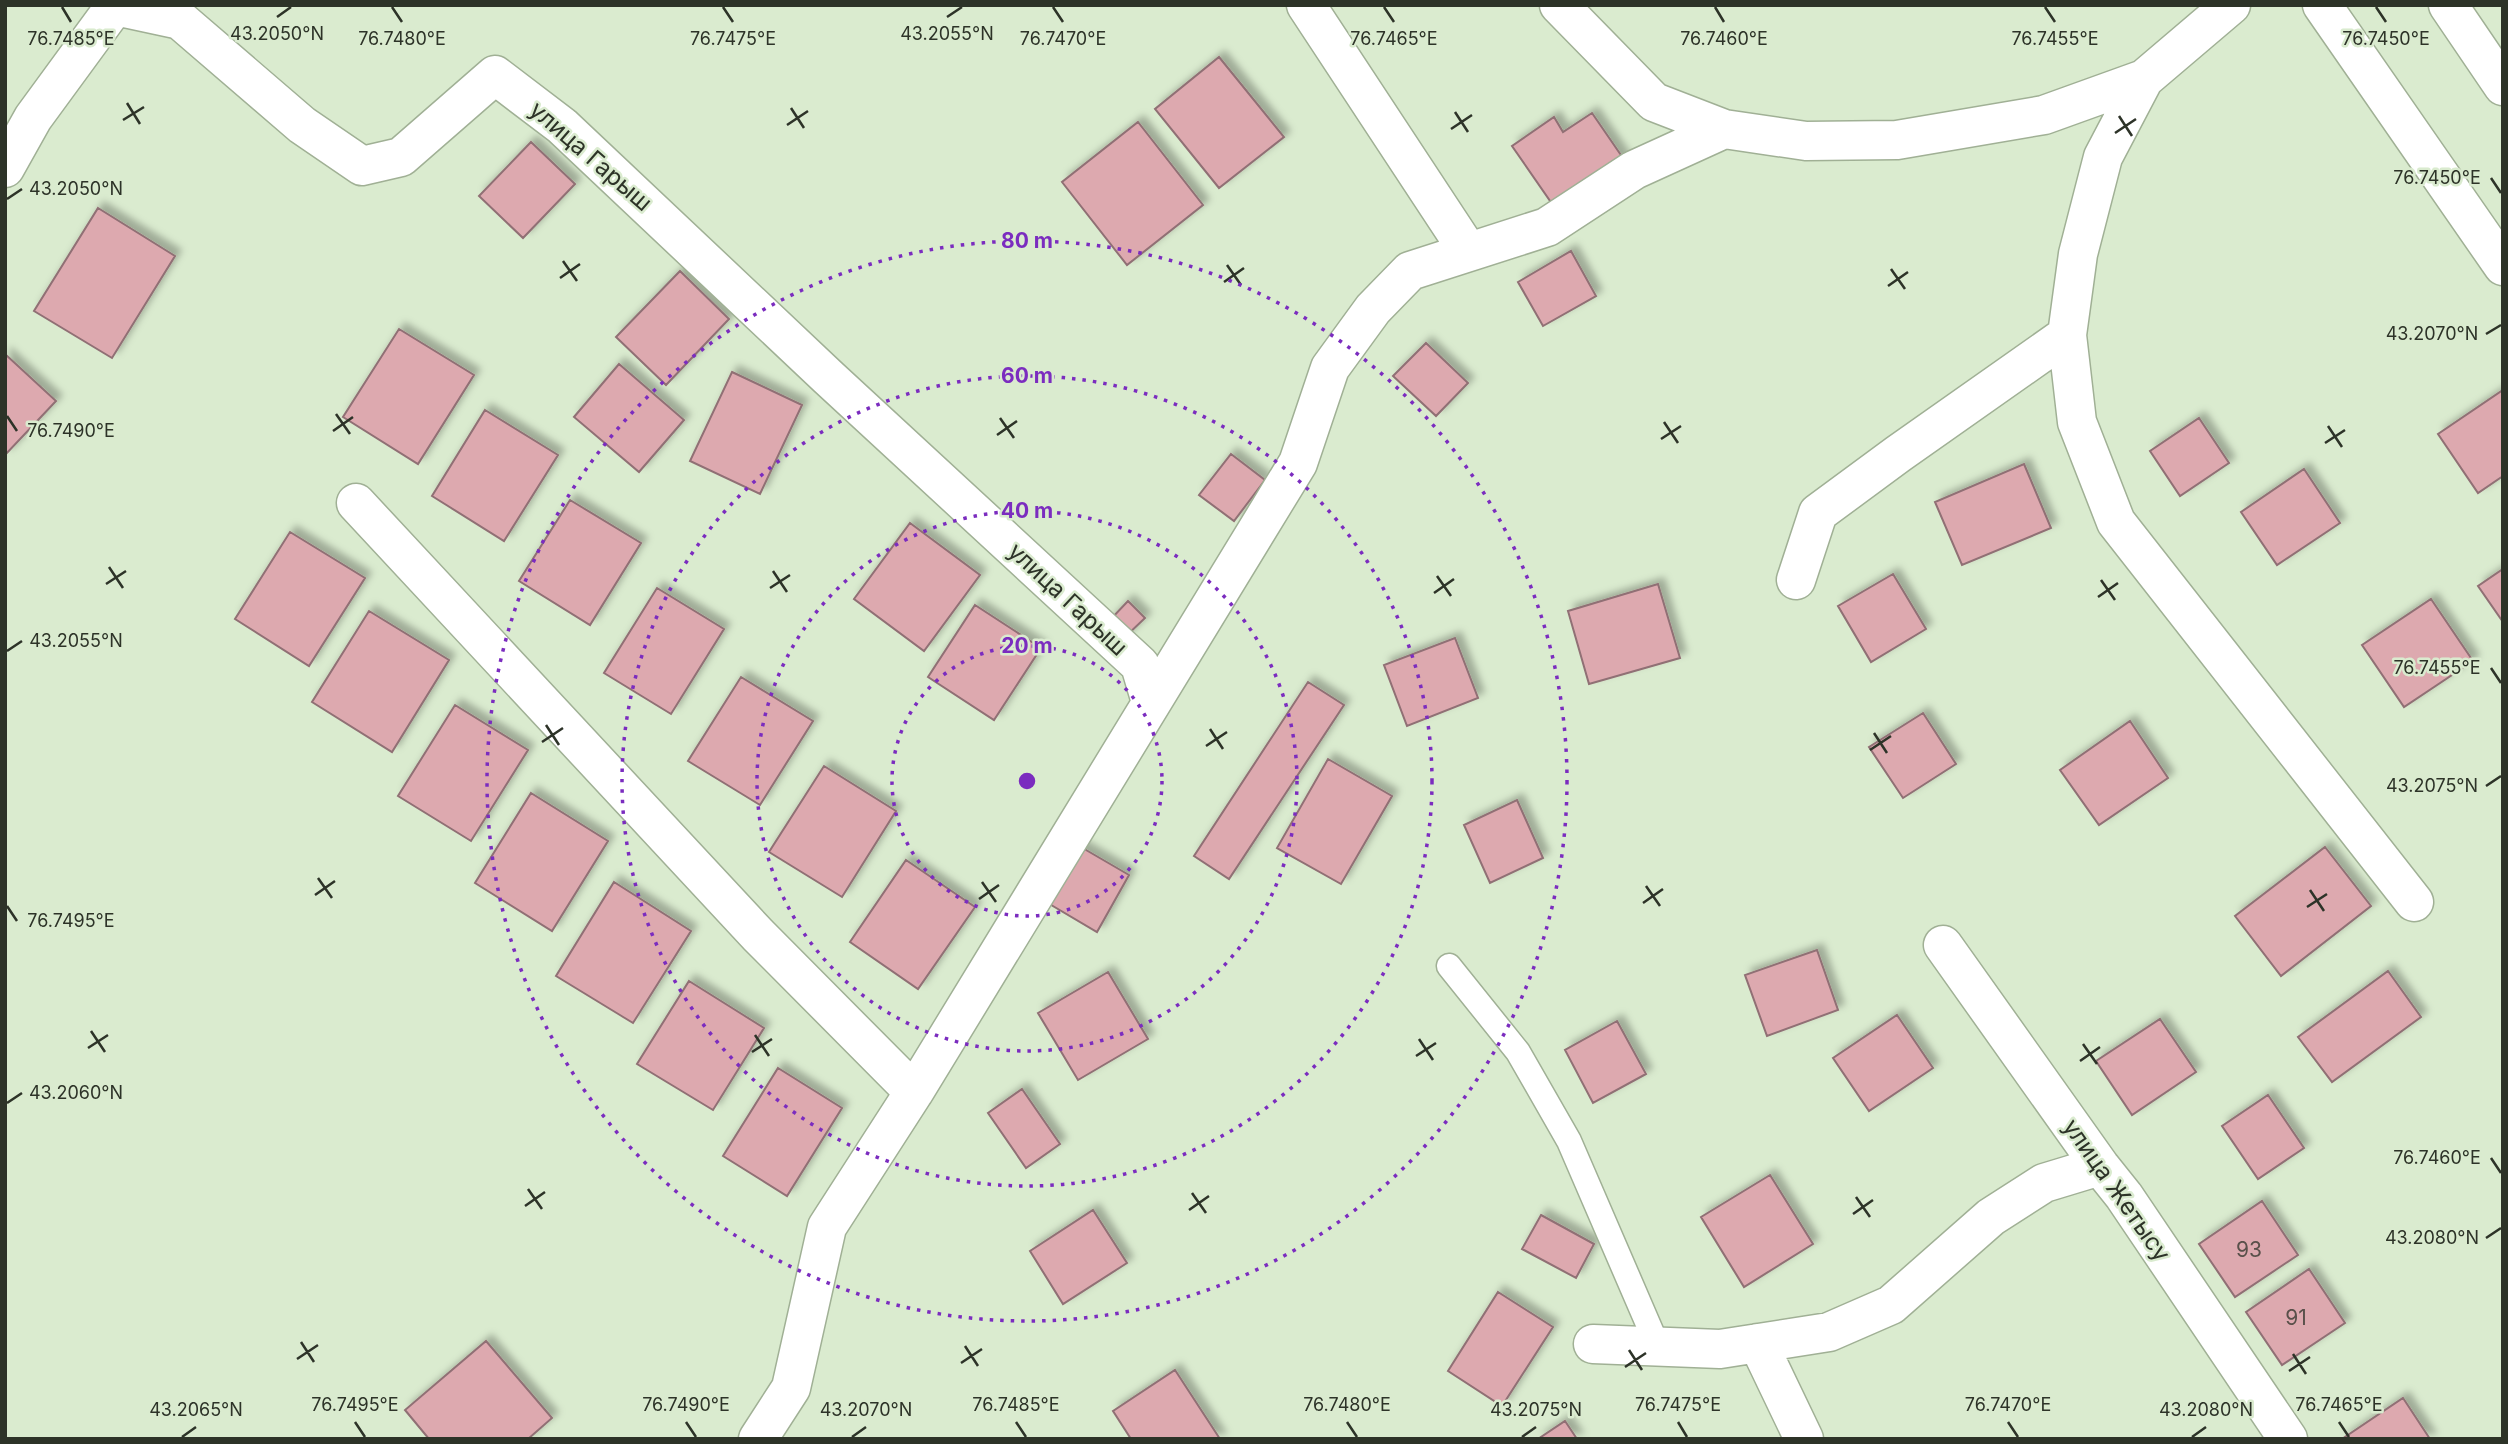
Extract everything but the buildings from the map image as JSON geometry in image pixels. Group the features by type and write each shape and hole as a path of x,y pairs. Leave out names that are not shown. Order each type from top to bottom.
{"street":[{"path":"1306,5 1468,251"},
{"path":"1559,5 1654,102 1724,129 1806,141 1897,140 2044,115 2144,79 2231,5"},
{"path":"2322,5 2503,266"},
{"path":"2448,5 2503,86"},
{"name":"улица Гарыш","path":"5,168 33,118 115,6 180,20 302,125 362,166 401,157 495,75 562,126 828,377 1140,665 1151,702"},
{"path":"2144,79 2103,157 2078,254 2067,335 2077,422 2116,522 2414,902"},
{"path":"758,1439 791,1388 827,1227 914,1092 1298,463 1330,368 1373,309 1410,271 1547,227 1634,170 1724,129"},
{"path":"1796,580 1818,513 2067,335"},
{"path":"356,503 758,935 914,1092"},
{"name":"улица Жетысу","path":"1943,945 2124,1196 2288,1439"},
{"path":"1593,1345 1720,1349 1829,1332 1891,1305 1991,1217 2044,1183 2100,1166"},
{"path":"1758,1343 1804,1439"}],"lane":[{"path":"1449,966 1518,1052 1569,1141 1658,1347"}]}
